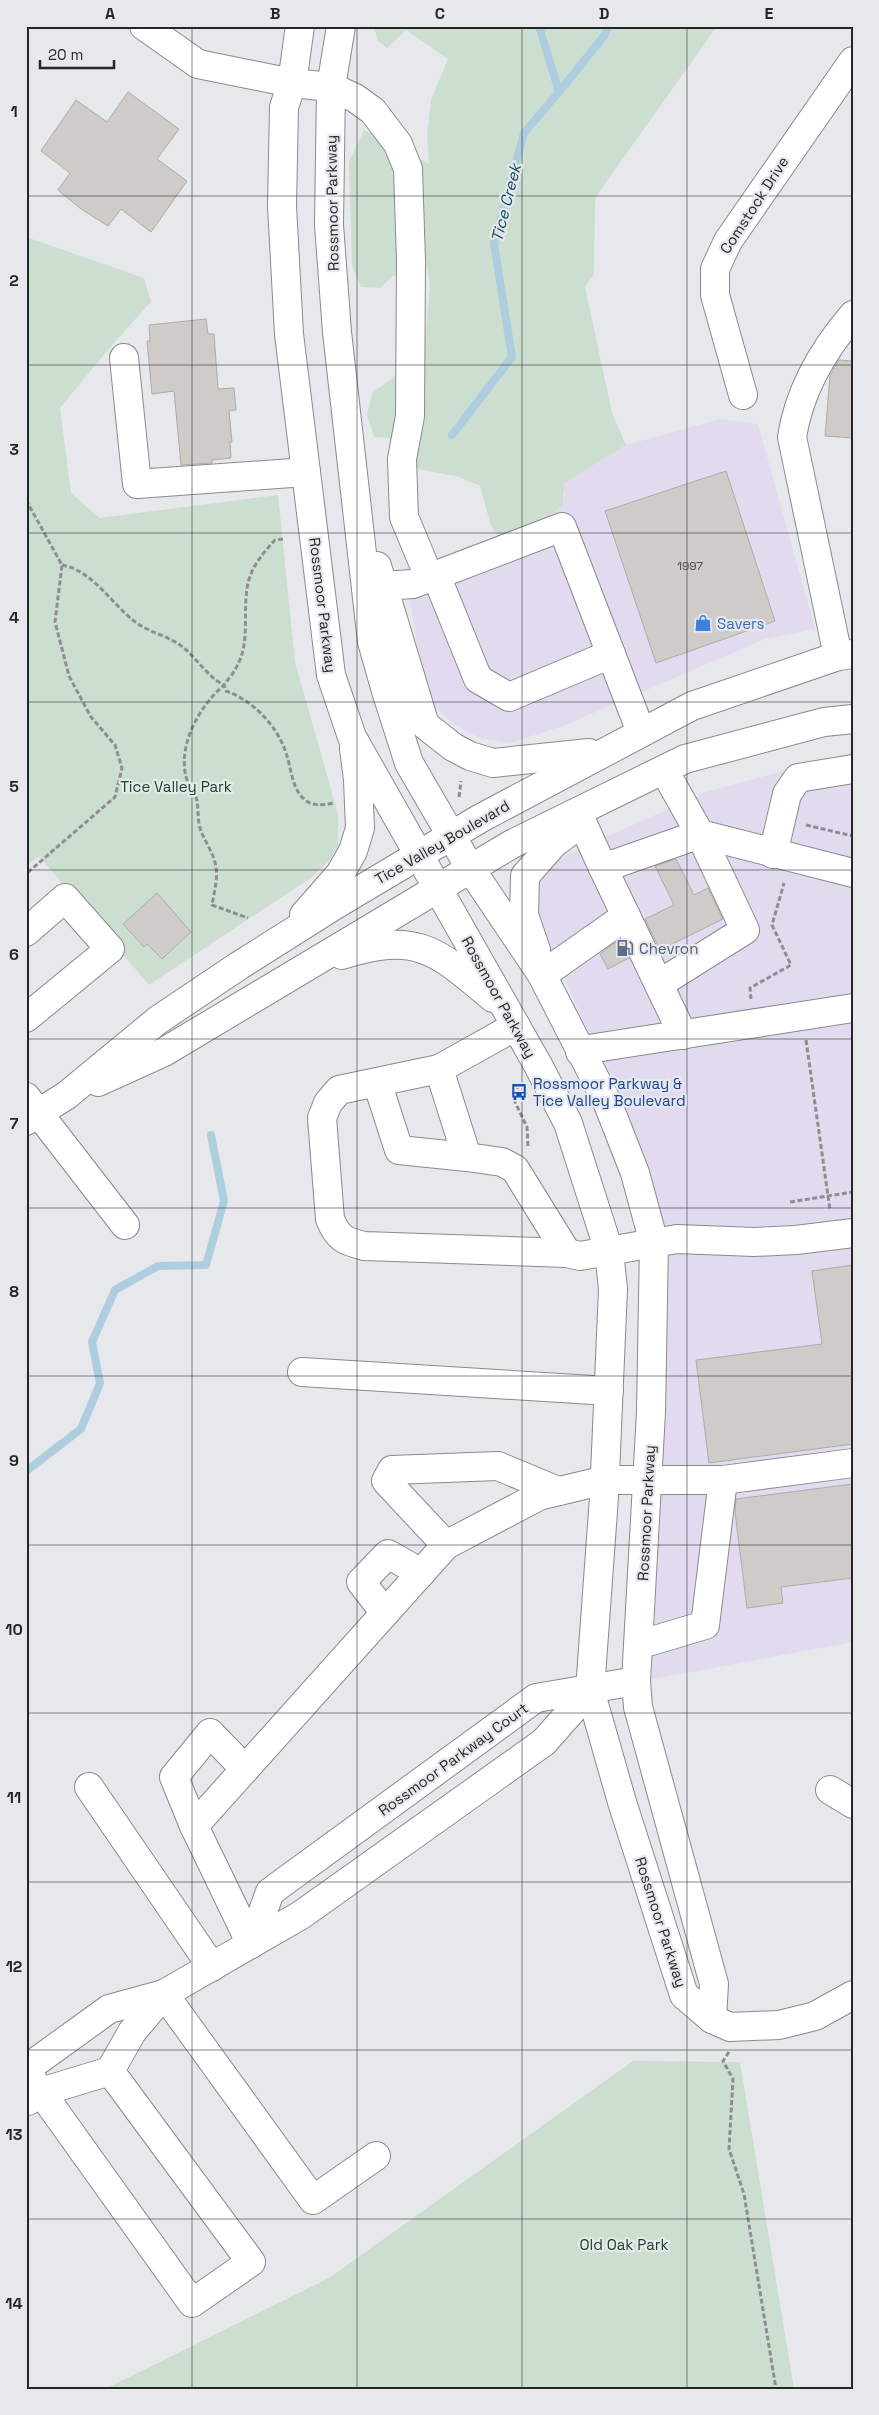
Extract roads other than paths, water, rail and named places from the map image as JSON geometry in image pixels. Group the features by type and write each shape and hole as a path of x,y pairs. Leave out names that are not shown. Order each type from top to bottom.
{"street":[{"path":"144,26 198,64 292,83 331,87 355,98 373,111 398,144 408,169 411,261 410,416 402,459 404,517 433,576 478,679 509,697 611,654"},
{"name":"Rossmoor Parkway","path":"300,26 292,83 284,107 282,206 289,334 331,675 352,737 511,1018 568,1124 609,1251 613,1289 609,1391 605,1480 590,1690 622,1802 684,1995 712,2019"},
{"name":"Rossmoor Parkway","path":"341,26 331,87 329,225 337,332 354,484 374,586 372,642 409,763 450,837 542,976 608,1104 635,1172 654,1243 655,1285 648,1479 636,1681 638,1707 714,1984 712,2019"},
{"name":"Comstock Drive","path":"743,395 715,295 715,269 728,241 853,61"},
{"path":"846,655 792,437 795,421 810,378 853,315"},
{"path":"124,358 137,484 306,472"},
{"path":"605,752 493,763 470,756 440,738 425,725 374,586 413,584 562,527 641,732"},
{"name":"Tice Valley Boulevard","path":"67,1095 158,1020 286,936 450,837 692,706 846,655"},
{"name":"Tice Valley Boulevard","path":"31,1110 164,1052 298,970 512,844 685,759 824,722 853,720"},
{"path":"286,936 340,874 353,851 360,828 358,780 352,737"},
{"path":"780,864 787,794 798,778 853,769"},
{"path":"658,984 745,930 700,834 664,770"},
{"path":"542,976 542,966 524,915 525,876 553,844 622,790"},
{"path":"582,822 683,1035"},
{"path":"603,868 700,834 780,864 853,873"},
{"path":"26,932 65,898 110,949 26,1018"},
{"path":"542,976 626,916"},
{"path":"298,970 365,948 387,944 404,944 424,948 448,960 511,1018 439,1069 339,1090 328,1103 322,1118 330,1220 336,1234 348,1242 364,1246 567,1253 580,1256 677,1239 754,1242 796,1240 853,1233"},
{"path":"580,1052 595,1048 853,1008"},
{"path":"439,1069 467,1157"},
{"path":"378,1082 399,1150 502,1162 514,1169 567,1253"},
{"path":"31,1110 125,1225"},
{"path":"302,1372 609,1391"},
{"path":"194,1826 446,1545 539,1496 605,1480 723,1480 853,1463"},
{"path":"446,1545 386,1481 392,1470 498,1466 558,1491"},
{"path":"638,1645 705,1624 723,1480"},
{"path":"385,1612 361,1582 388,1554 421,1573"},
{"name":"Rossmoor Parkway Court","path":"251,1944 270,1892 536,1698 636,1681"},
{"path":"30,2084 109,2009 164,1994 300,1915 544,1742 590,1690"},
{"path":"245,1769 210,1733 174,1777 194,1826 251,1944"},
{"path":"89,1787 212,1967"},
{"path":"830,1790 853,1804"},
{"path":"110,2071 132,2032 164,1994"},
{"path":"164,1994 312,2200 376,2156"},
{"path":"712,2019 730,2028 778,2025 815,2016 853,1996"},
{"path":"30,2084 192,2303 251,2262 110,2071"},
{"path":"30,2084 110,2071"}],"waterway":[{"name":"Tice Creek","path":"452,435 512,357 494,244 524,133 559,92 539,26"},
{"path":"559,92 604,36 609,26"},
{"name":"Tice Creek","path":"26,1471 81,1429 100,1383 92,1342 115,1290 158,1266 206,1265 224,1201 211,1135"}],"place":[{"name":"Savers","path":"703,623"},
{"name":"Chevron","path":"625,948"},
{"name":"Rossmoor Parkway & Tice Valley Boulevard","path":"519,1092"}],"park label":[{"name":"Tice Valley Park","path":"176,786"},
{"name":"Old Oak Park","path":"624,2244"}]}
